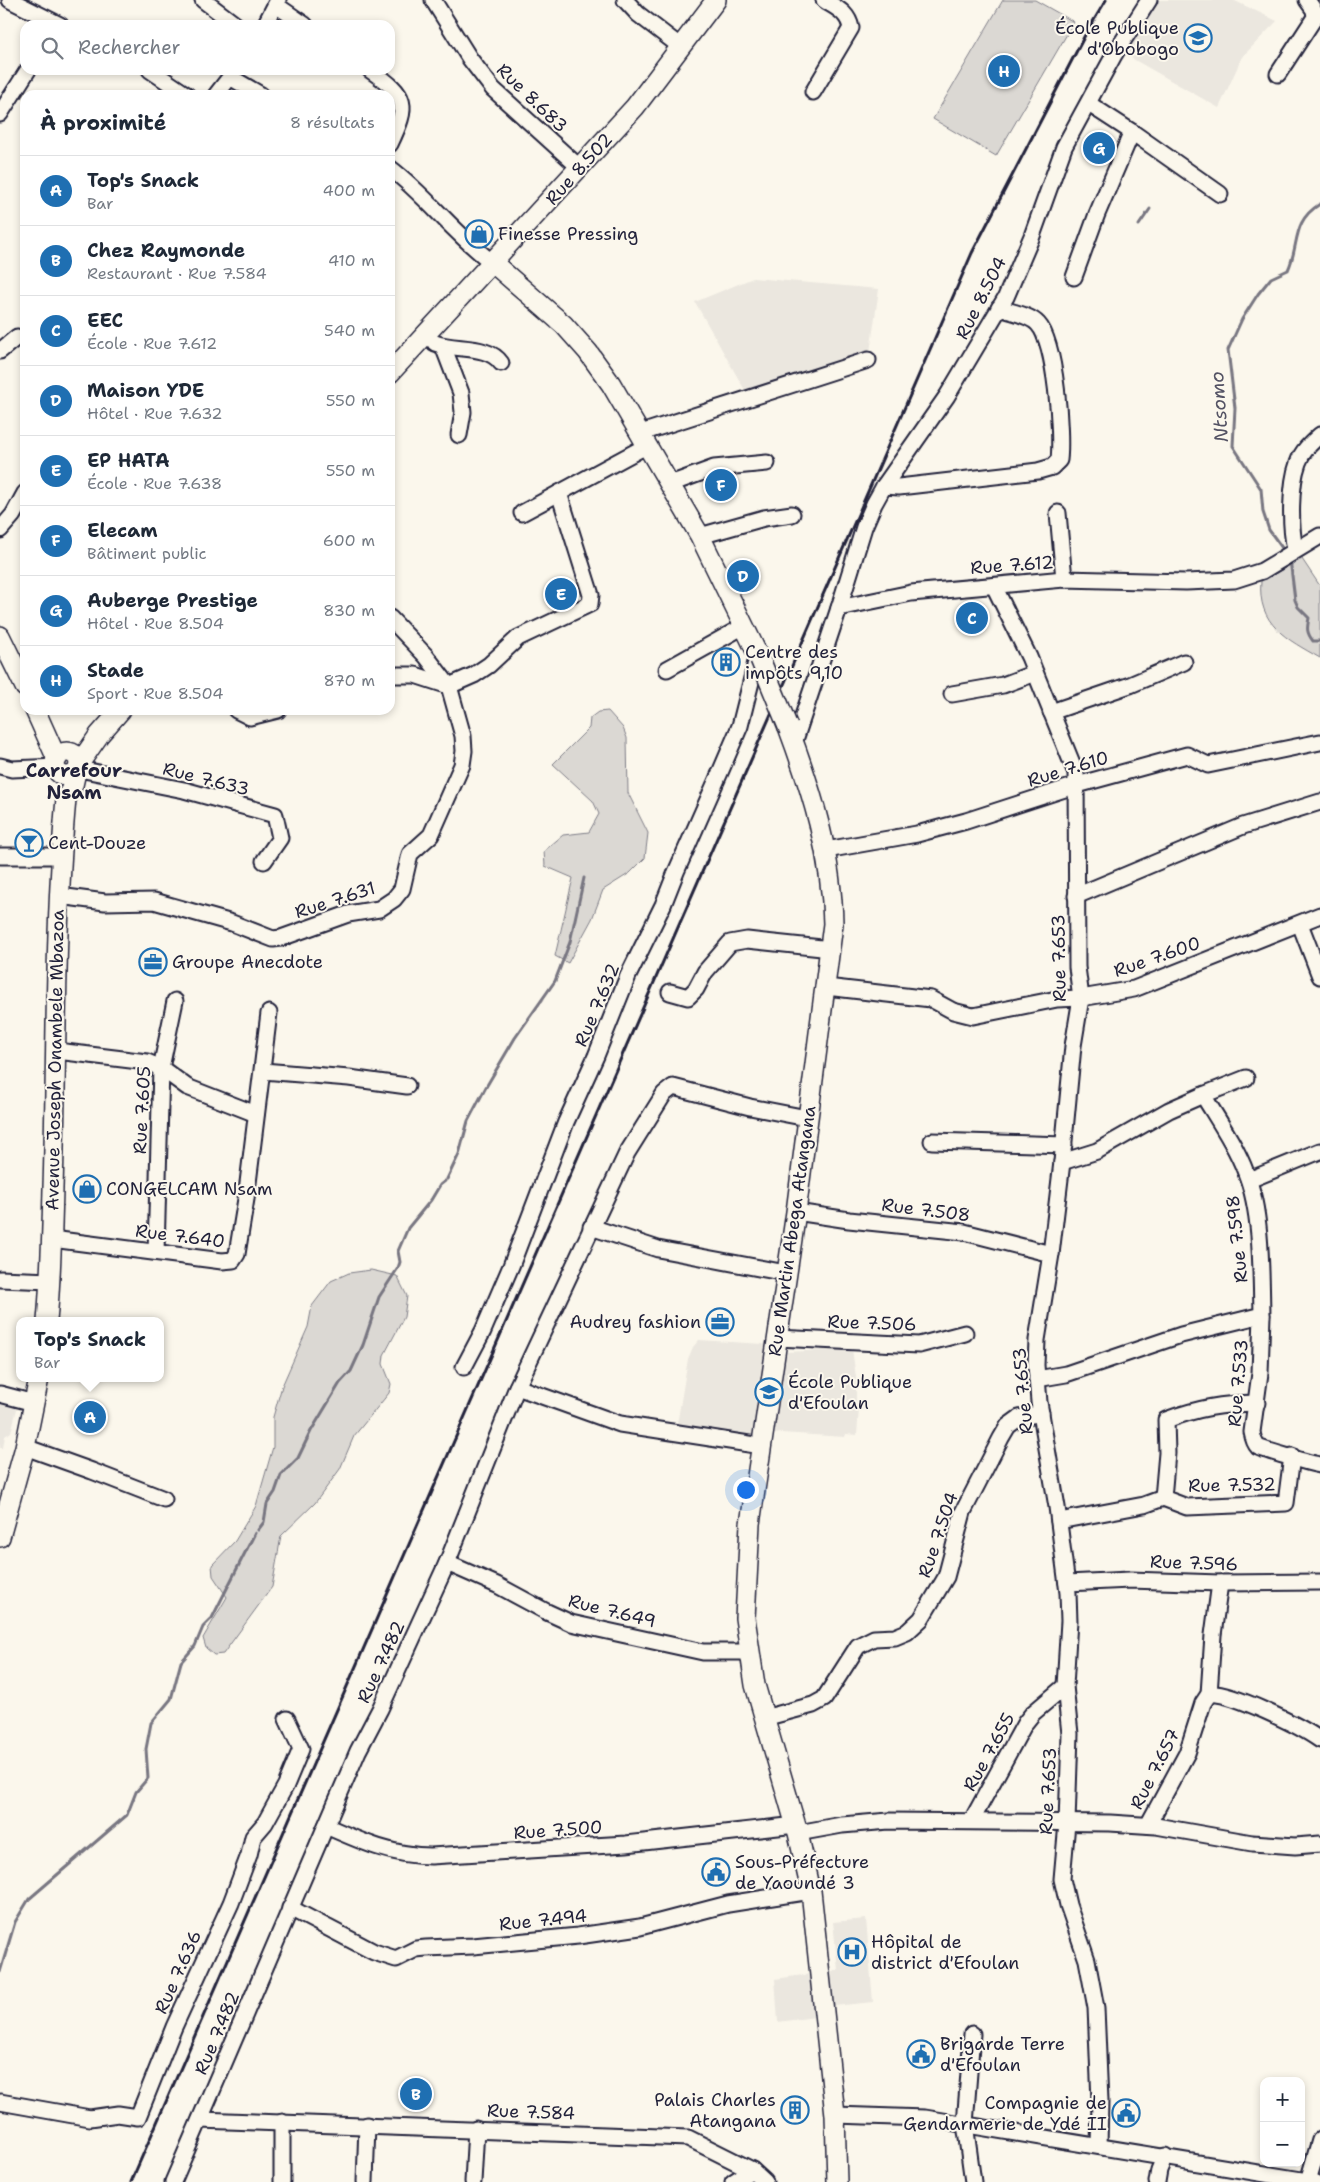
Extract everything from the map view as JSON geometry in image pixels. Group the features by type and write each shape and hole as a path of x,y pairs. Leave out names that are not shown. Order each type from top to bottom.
{"main road":[{"name":"Rue 8.502","path":"395,368 635,107 716,0"},
{"name":"Rue Martin Abega Atangana","path":"493,263 564,325 611,384 700,536 759,657 791,735 811,793 826,850 832,897 831,949 796,1212 750,1524 745,1618 749,1652 764,1718 797,1829 811,1891 835,2115 837,2182"},
{"path":"0,636 20,677"},
{"path":"38,715 49,738 68,764 100,736 117,715"},
{"name":"Avenue Joseph Onambele Mbazoa","path":"47,1317 51,1281 59,896 68,764"},
{"path":"0,1537 25,1448 38,1382"}],"street":[{"path":"10,0 49,20"},
{"path":"203,0 229,20"},
{"name":"Rue 8.683","path":"433,0 470,59 493,89 579,167"},
{"path":"625,0 638,14 681,47"},
{"path":"813,92 851,28 849,19 842,11 824,0"},
{"name":"Rue 8.504","path":"839,608 864,527 884,486 947,396 999,308 1032,236 1064,147 1114,55 1149,0"},
{"path":"1278,74 1315,16 1314,10 1307,0"},
{"path":"268,20 277,2 299,20"},
{"path":"0,114 25,75"},
{"path":"157,75 180,90"},
{"path":"220,90 231,75"},
{"path":"236,75 255,90"},
{"path":"377,75 394,90"},
{"path":"395,91 400,97 403,107 402,119 395,134"},
{"path":"1089,104 1220,194"},
{"path":"1074,277 1097,214 1132,132"},
{"path":"395,172 408,182 465,242 493,263"},
{"path":"884,486 899,487 1038,471 1052,467 1059,460 1057,393 1053,368 1042,330 1033,320 999,308"},
{"path":"0,351 17,338"},
{"path":"422,338 443,346 492,353 501,363"},
{"path":"443,346 461,393 463,412 459,435"},
{"path":"522,513 559,493 644,439 868,360"},
{"path":"1295,549 1293,505 1298,463 1310,444 1320,435"},
{"path":"670,484 714,468 767,463"},
{"path":"395,675 415,675 449,686 474,675 489,665 518,638 590,604 592,595 559,493"},
{"path":"0,530 13,515 20,502"},
{"path":"1058,513 1064,580"},
{"path":"700,536 764,518 792,514"},
{"name":"Rue 7.612","path":"839,608 910,593 1064,580 1186,582 1234,580 1262,572 1295,549 1320,536"},
{"name":"Rue 7.653","path":"994,586 1035,673 1074,764 1077,785 1077,968 1080,998 1072,1046 1064,1145 1051,1254 1037,1340 1037,1380 1059,1521 1070,1621 1065,1686 1070,1734 1067,1822 1062,1879 1068,1905 1087,1960 1096,2008 1100,2102 1099,2146"},
{"path":"791,735 839,608"},
{"name":"Rue 7.631","path":"59,896 105,902 154,901 232,922 273,939 281,938 348,914 379,908 394,899 402,889 410,854 431,835 462,765 463,736 449,686 426,656 395,623"},
{"path":"667,669 744,626"},
{"name":"Rue 7.632","path":"464,1367 483,1331 511,1266 566,1122 596,1056 628,976 663,905 740,726 759,657"},
{"path":"1051,712 1130,685 1184,662"},
{"path":"952,694 1004,684 1035,673"},
{"path":"246,715 250,717 258,715"},
{"name":"Rue 7.610","path":"826,850 918,834 966,821 1077,785 1187,755 1208,765 1320,742"},
{"path":"0,766 12,769 68,764"},
{"name":"Rue 7.633","path":"68,764 184,790 275,815 280,838 264,861"},
{"path":"1076,896 1243,826 1320,802"},
{"path":"0,856 62,856"},
{"name":"Rue 7.600","path":"826,987 931,999 953,1011 973,1016 1057,999 1080,998 1134,988 1320,916"},
{"path":"1300,924 1320,976"},
{"path":"670,992 688,997 696,990 706,972 730,943 747,940 831,949"},
{"name":"Rue 7.605","path":"156,1252 161,1068 175,1001"},
{"name":"Rue 7.640","path":"52,1239 222,1261 234,1260 237,1254 246,1199 269,1013"},
{"path":"57,1051 147,1062 161,1068 187,1087 256,1114"},
{"path":"263,1071 349,1078 407,1086"},
{"path":"1062,1162 1097,1151 1169,1110 1246,1078"},
{"name":"Rue 7.482","path":"173,2182 358,1751 380,1709 447,1563 517,1387 627,1153 664,1094 673,1087 750,1107 807,1118"},
{"name":"Rue 7.598","path":"1203,1095 1242,1163 1254,1198 1262,1315"},
{"path":"932,1141 1064,1145"},
{"path":"1249,1180 1320,1151"},
{"name":"Rue 7.508","path":"796,1212 849,1220 964,1232 1051,1254"},
{"path":"591,1227 658,1249 786,1273"},
{"path":"0,1279 51,1281"},
{"path":"1037,1380 1066,1374 1181,1335 1262,1315"},
{"name":"Rue 7.533","path":"1262,1315 1260,1373 1252,1432 1253,1440 1264,1451 1292,1456 1320,1466"},
{"name":"Rue 7.506","path":"777,1338 919,1345 964,1333"},
{"path":"517,1387 620,1424 762,1446"},
{"path":"0,1394 34,1403"},
{"path":"1059,1521 1144,1504 1163,1498 1167,1453 1166,1420 1193,1410 1222,1404 1256,1403"},
{"name":"Rue 7.504","path":"764,1718 813,1705 824,1699 858,1646 874,1638 895,1637 907,1632 921,1619 946,1577 963,1512 1001,1438 1008,1426 1020,1418 1041,1413"},
{"path":"25,1448 92,1470 164,1499"},
{"name":"Rue 7.532","path":"1163,1498 1187,1507 1286,1503 1292,1456"},
{"name":"Rue 7.649","path":"447,1563 497,1585 571,1623 703,1652 749,1652"},
{"name":"Rue 7.596","path":"1067,1583 1130,1580 1220,1584 1320,1582"},
{"name":"Rue 7.657","path":"1148,1825 1188,1753 1203,1703 1209,1694 1213,1635 1220,1584"},
{"name":"Rue 7.655","path":"972,1820 1025,1723 1033,1712 1065,1686"},
{"path":"1209,1694 1230,1698 1288,1722 1320,1740"},
{"name":"Rue 7.636","path":"0,2102 90,2118 118,2114 138,2117 174,2027 231,1903 249,1855 253,1837 265,1823 286,1785 301,1749 287,1718"},
{"name":"Rue 7.500","path":"326,1826 368,1844 411,1856 626,1844 889,1820 972,1820 1148,1825 1252,1843 1286,1846 1320,1843"},
{"name":"Rue 7.494","path":"290,1908 374,1952 396,1959 416,1949 578,1936 640,1926 728,1904 811,1891"},
{"path":"972,2034 965,2124 973,2182"},
{"path":"835,2115 925,2118 1165,2156 1279,2179 1314,2182"},
{"name":"Rue 7.584","path":"200,2120 688,2138 752,2170 765,2182"},
{"path":"282,2122 282,2182"},
{"path":"365,2182 367,2125"},
{"path":"473,2182 476,2129"},
{"path":"1308,2181 1320,2140"},
{"path":"1157,2182 1159,2170 1165,2156"},
{"path":"733,2182 752,2170"}],"shaded area":[{"path":"1003,0 1035,0 1074,22 996,156 933,119"},
{"name":"École Publique d'Obobogo","path":"1156,0 1233,0 1277,21 1242,57 1219,108 1126,55"},
{"path":"753,278 879,289 870,352 747,394 695,302"},
{"path":"1302,559 1320,586 1320,658 1296,644 1277,629 1269,620 1261,596 1261,581"},
{"path":"608,711 623,728 627,738 628,793 648,833 645,858 630,873 603,890 592,919 568,963 555,956 573,878 545,866 544,851 563,835 589,832 599,814 593,801 553,764 589,728 590,718 598,712"},
{"path":"371,1270 397,1276 407,1296 404,1317 384,1355 383,1364 391,1384 389,1393 354,1436 340,1469 315,1503 281,1536 272,1587 223,1654 214,1655 206,1648 203,1638 227,1597 213,1576 212,1565 235,1541 256,1506 273,1447 273,1417 282,1386 308,1327 312,1306 331,1281 349,1273"},
{"name":"École Publique d'Efoulan","path":"699,1340 763,1344 785,1352 852,1349 856,1377 856,1409 859,1409 857,1435 846,1434 845,1437 781,1433 756,1437 677,1425 688,1359 693,1347"},
{"path":"0,1400 18,1405 11,1432 5,1436 3,1448 0,1448"},
{"name":"Hôpital de district d'Efoulan","path":"866,1919 873,2002 814,2008 815,2017 778,2022 775,1979 838,1970 833,1922"}],"waterway":[{"name":"Ntsomo","path":"1285,552 1269,530 1263,512 1261,489 1233,446 1235,408 1228,350 1242,319 1258,294 1271,278 1288,270 1300,226 1304,218 1320,204"},
{"path":"1139,225 1150,209"},
{"name":"Ntsomo","path":"1290,559 1295,600 1298,607 1309,618 1309,635 1313,641 1320,641"},
{"path":"447,1179 459,1154 468,1121 486,1087 515,1038 555,981 570,942 584,878"},
{"path":"258,1530 264,1522 267,1504 275,1492 281,1475 298,1458 311,1431 340,1383 351,1371 363,1345 379,1297 398,1268 400,1262 398,1251 408,1228 445,1181"},
{"path":"0,1972 15,1922 29,1899 127,1815 136,1792 148,1778 146,1749 151,1723 171,1699 181,1662 195,1646 203,1627 212,1618 255,1533"}],"railway":[{"path":"131,2182 972,253 1085,35 1106,0"}],"place":[{"name":"École Publique d'Obobogo","path":"1198,38"},
{"name":"Stade","path":"1004,71"},
{"name":"Auberge Prestige","path":"1099,148"},
{"name":"Finesse Pressing","path":"479,234"},
{"name":"Elecam","path":"721,485"},
{"name":"Maison YDE","path":"743,576"},
{"name":"EP HATA","path":"561,594"},
{"name":"EEC","path":"972,618"},
{"name":"Centre des impôts 9,10","path":"726,662"},
{"name":"Cent-Douze","path":"29,843"},
{"name":"Groupe Anecdote","path":"153,962"},
{"name":"CONGELCAM Nsam","path":"87,1189"},
{"name":"Audrey fashion","path":"720,1322"},
{"name":"École Publique d'Efoulan","path":"769,1392"},
{"name":"Top's Snack","path":"90,1417"},
{"name":"Sous-Préfecture de Yaoundé 3","path":"716,1872"},
{"name":"Hôpital de district d'Efoulan","path":"852,1952"},
{"name":"Brigarde Terre d'Efoulan","path":"921,2054"},
{"name":"Chez Raymonde","path":"416,2094"},
{"name":"Palais Charles Atangana","path":"795,2110"},
{"name":"Compagnie de Gendarmerie de Ydé II","path":"1126,2113"}],"district":[{"name":"Carrefour Nsam","path":"74,781"}]}
